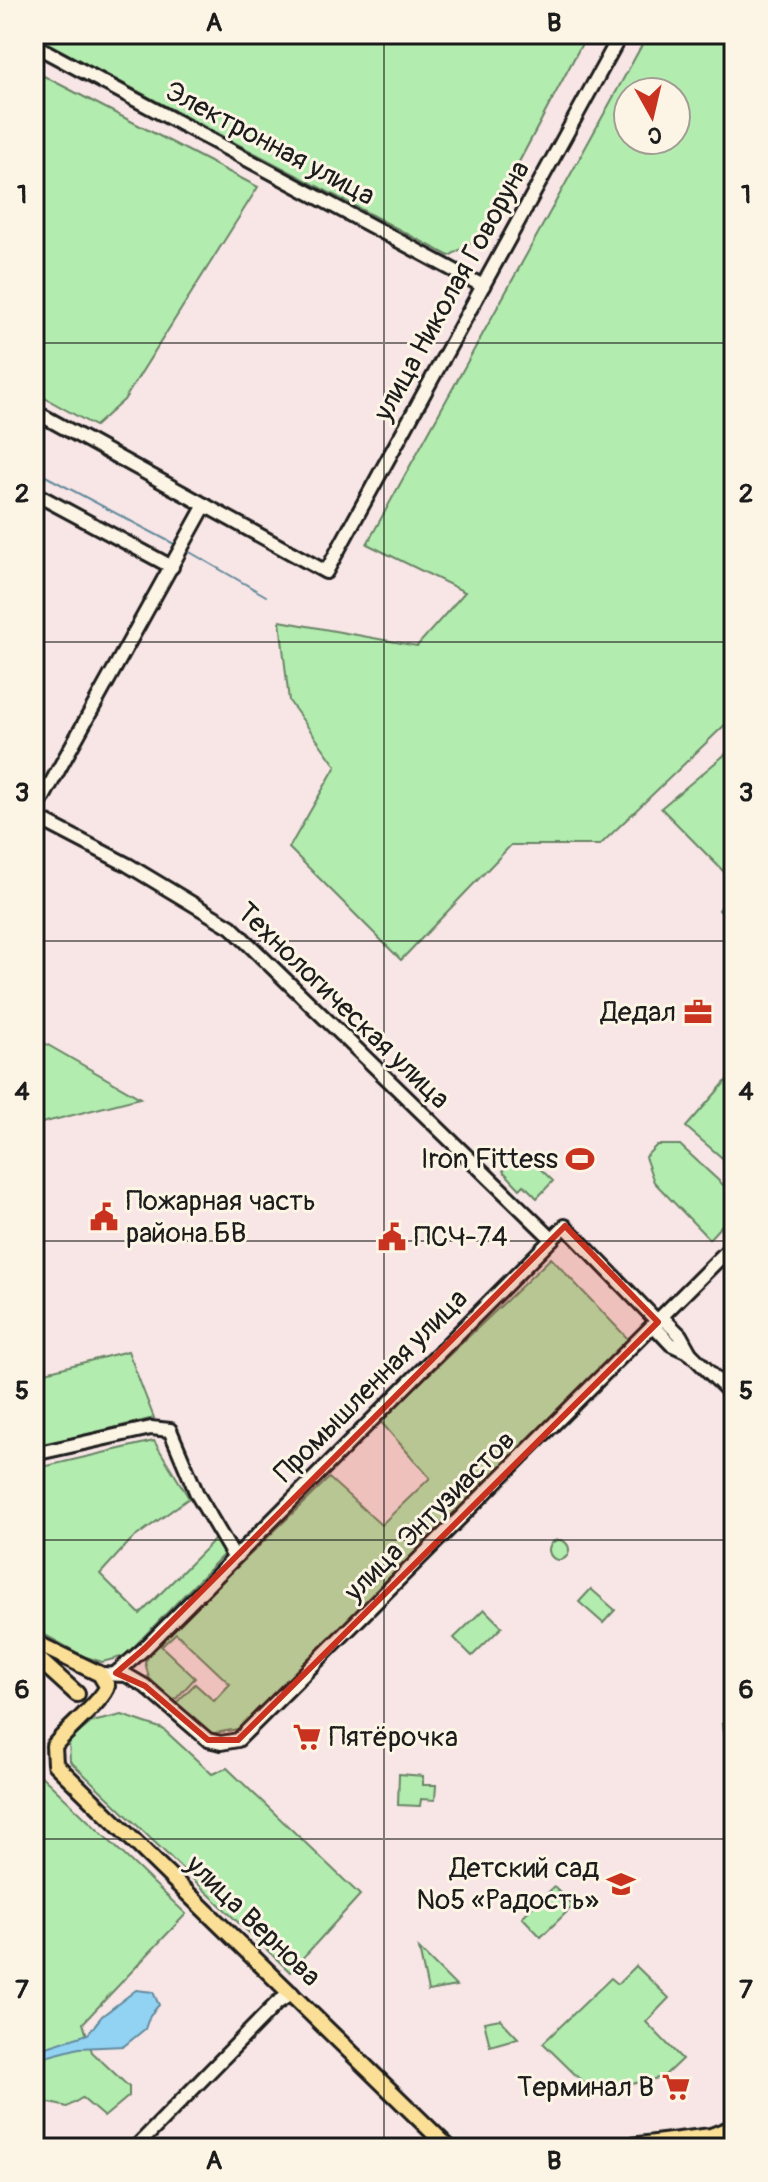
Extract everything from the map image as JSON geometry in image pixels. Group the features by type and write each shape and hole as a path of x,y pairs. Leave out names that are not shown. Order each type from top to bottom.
{"main road":[{"path":"34,1642 96,1673 107,1691 94,1703 78,1695 34,1655"},
{"path":"78,1695 80,1677 96,1673"},
{"name":"улица Вернова","path":"71,1724 78,1695"},
{"name":"улица Вернова","path":"94,1703 71,1724 54,1746 55,1764 449,2148"},
{"path":"615,2148 711,2136 734,2127"}],"street":[{"name":"улица Николая Говоруна","path":"205,505 326,572 621,34"},
{"name":"Электронная улица","path":"34,45 483,286"},
{"path":"34,411 205,505"},
{"path":"34,493 172,567"},
{"name":"Технологическая улица","path":"205,505 34,815 128,865 220,920 552,1239"},
{"path":"552,1239 565,1226 658,1321 680,1335 690,1353 734,1397"},
{"name":"Промышленная улица","path":"116,1673 145,1648 552,1239"},
{"name":"улица Энтузиастов","path":"96,1673 116,1673 145,1686 208,1740 221,1743 238,1740 734,1244"},
{"path":"34,1454 151,1428 170,1430 197,1494 234,1557"},
{"path":"107,1691 127,1682 145,1686"},
{"path":"135,2148 277,2003 292,1993"}],"highlighted area":[{"path":"565,1226 658,1322 238,1740 208,1740 145,1686 116,1673 145,1648"}],"green space":[{"path":"40,34 587,34 478,239 449,256 45,42"},
{"path":"648,34 734,34 734,716 600,845 511,845 401,960 289,848 336,766 289,701 280,621 417,646 465,592 367,544 612,99 612,156 692,156 692,76 625,76"},
{"path":"34,71 258,187 124,400 95,426 34,392"},
{"path":"734,747 734,882 661,808"},
{"path":"734,891 734,926 719,910"},
{"path":"34,1037 140,1098 34,1125"},
{"path":"734,1072 734,1168 686,1127"},
{"path":"657,1145 680,1145 734,1195 734,1212 709,1239 654,1182 645,1157"},
{"path":"516,1157 530,1159 553,1181 537,1198 524,1185 520,1189 503,1171"},
{"path":"551,1258 630,1341 238,1729 209,1734 176,1703 195,1684 214,1701 230,1684 176,1633 163,1645 160,1642 329,1478 381,1525 430,1478 380,1421"},
{"path":"128,1351 154,1418 34,1447 34,1375"},
{"path":"154,1441 189,1498 131,1540 100,1574 140,1614 215,1539 225,1553 125,1656 102,1662 83,1656 34,1629 34,1469"},
{"path":"559,1540 566,1543 569,1550 566,1557 559,1560 552,1557 549,1550 552,1543"},
{"path":"591,1589 615,1610 603,1623 579,1602"},
{"path":"484,1609 502,1627 472,1656 454,1638"},
{"path":"158,1643 195,1678 174,1701 149,1678 145,1662"},
{"path":"122,1715 163,1729 212,1774 227,1768 360,1895 290,1972 70,1761 69,1741 92,1722"},
{"path":"722,1724 734,1725 734,1754 730,1755"},
{"path":"34,1769 186,1914 83,2023 92,2052 129,2087 129,2096 104,2117 82,2098 67,2107 50,2103 34,2106"},
{"path":"399,1774 423,1776 423,1785 436,1785 435,1800 421,1799 420,1806 398,1805"},
{"path":"554,1887 573,1906 541,1937 522,1917"},
{"path":"419,1949 456,1986 428,1991"},
{"path":"636,1966 669,1998 646,2022 682,2059 663,2077 609,2089 603,2084 592,2091 543,2043 611,1978 618,1984"},
{"path":"500,2019 518,2038 490,2046 484,2022"}],"water":[{"path":"136,1990 153,1992 159,2005 150,2015 145,2029 124,2046 79,2048 34,2060 34,2051 88,2034 102,2016"}],"waterway":[{"path":"34,470 176,545"},
{"path":"188,551 266,596"}],"place":[{"name":"Дедал","path":"698,1012"},
{"name":"Iron Fittess","path":"580,1159"},
{"name":"Пожарная часть района БВ","path":"104,1217"},
{"name":"ПСЧ-74","path":"392,1237"},
{"name":"Пятёрочка","path":"307,1737"},
{"name":"Детский сад №5 «Радость»","path":"621,1884"},
{"name":"Терминал B","path":"676,2087"}]}
